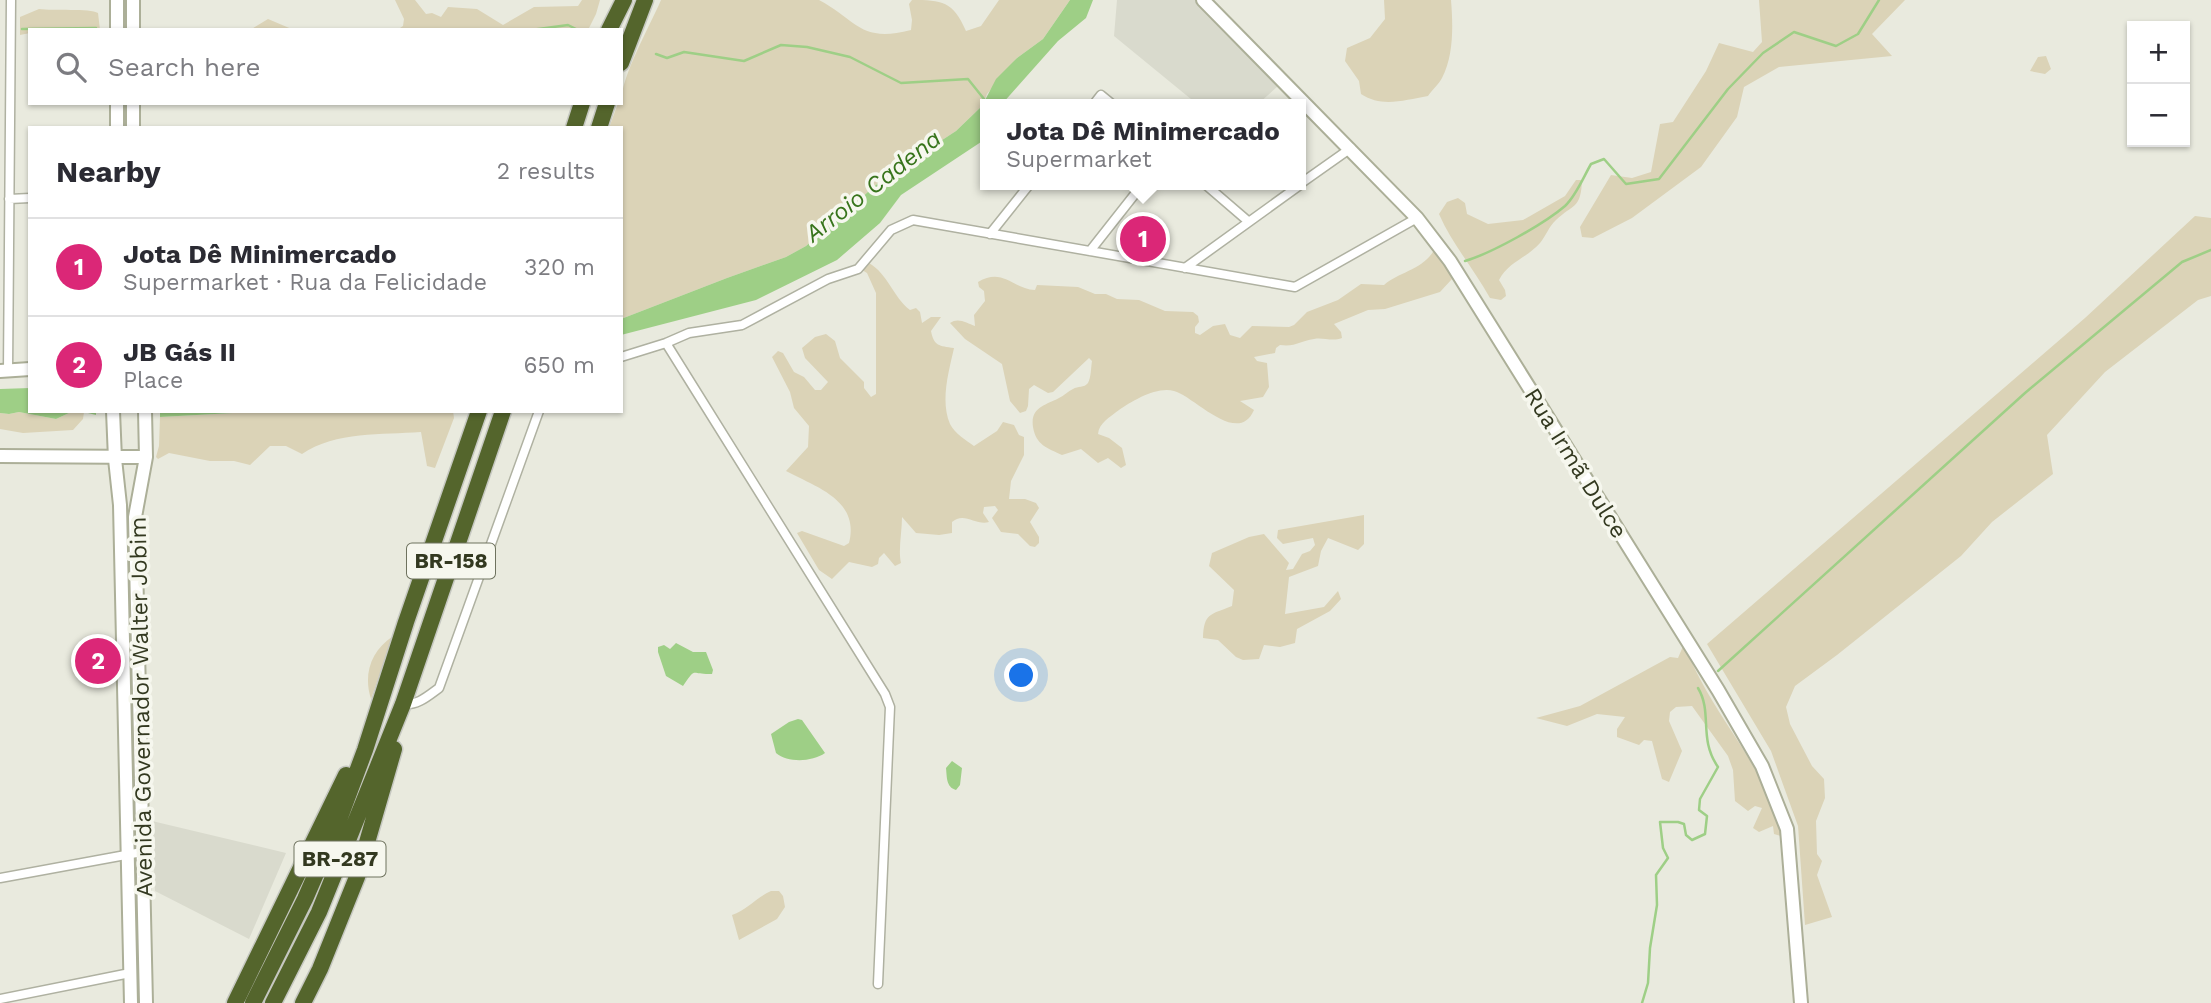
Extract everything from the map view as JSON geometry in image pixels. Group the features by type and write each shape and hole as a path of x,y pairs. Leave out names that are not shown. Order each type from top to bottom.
{"highway":[{"path":"608,28 614,0"},
{"path":"609,28 624,0"},
{"path":"623,58 645,0"},
{"path":"574,126 581,105"},
{"path":"599,126 606,105"},
{"name":"BR-158","path":"235,1003 348,772 365,750 479,413"},
{"name":"BR-158","path":"303,1003 320,969 357,877 399,734 401,708 502,413"},
{"name":"BR-287","path":"273,1003 319,912 401,708"},
{"name":"BR-287","path":"253,1003 305,899 365,750"}],"main road":[{"path":"117,0 117,28"},
{"path":"133,0 133,28"},
{"name":"Rua Irmã Dulce","path":"1203,0 1302,99"},
{"name":"Rua Irmã Dulce","path":"1306,103 1417,218 1450,261 1711,679 1762,766 1787,829 1801,1003"},
{"path":"117,105 117,126"},
{"path":"133,105 133,126"},
{"path":"4,371 28,369"},
{"name":"Avenida Governador Walter Jobim","path":"113,413 120,497 131,1003"},
{"name":"Avenida Governador Walter Jobim","path":"145,413 146,457 135,517 146,1003"},
{"path":"0,456 115,459 146,457"}],"street":[{"path":"4,371 9,199 10,0"},
{"path":"0,42 10,42"},
{"path":"1306,181 1351,148"},
{"path":"990,234 1025,190"},
{"path":"1090,251 1138,190"},
{"path":"1212,190 1249,222"},
{"path":"1185,268 1293,190"},
{"path":"9,199 28,198"},
{"path":"623,356 689,333 742,325 828,279 858,269 891,229 913,220 1295,287 1417,218"},
{"path":"666,343 885,694 890,707 878,984"},
{"path":"401,708 424,699 439,688 538,413"},
{"path":"0,878 142,852"},
{"path":"0,999 130,973"}],"shaded area":[{"path":"395,0 415,0 426,14 432,13 441,17 448,7 477,9 503,25 534,7 578,6 582,0 600,0 589,28 400,28 404,19"},
{"path":"661,0 819,0 860,28 881,34 911,30 909,4 912,0 945,4 956,14 966,31 981,26 999,0 1070,0 1043,39 1017,58 985,99 980,99 980,108 956,131 884,178 806,246 786,257 623,318 623,126 610,126 617,105 623,105 623,89"},
{"name":"Arroio Cadena","path":"1070,0 1093,0 1086,18 1058,41 1006,99 986,99 996,79 1017,58 1043,39"},
{"path":"1117,0 1195,0 1278,86 1264,99 1191,99 1114,36"},
{"path":"1384,0 1451,0 1449,60 1442,78 1428,96 1393,102 1369,98 1361,94 1359,81 1345,61 1347,48 1370,38 1385,19"},
{"path":"1759,0 1905,0 1872,34 1892,56 1779,67 1744,87 1737,117 1701,167 1632,218 1593,238 1582,237 1580,227 1611,175 1632,178 1651,172 1660,124 1673,122 1706,71 1719,43 1753,52 1762,42"},
{"path":"39,9 94,11 98,13 100,28 28,28 28,33 20,35 20,17"},
{"path":"268,19 289,28 253,28"},
{"path":"2046,56 2051,69 2045,74 2030,71 2038,57"},
{"name":"Arroio Cadena","path":"980,108 980,143 901,195 880,223 837,260 756,300 623,334 623,318 786,257 806,246 884,178 956,131"},
{"path":"1576,180 1582,180 1578,201 1554,222 1535,248 1503,274 1499,280 1506,296 1501,300 1490,298 1439,214 1447,202 1458,198 1465,203 1467,214 1488,224 1523,220 1565,196"},
{"path":"2195,216 2211,218 2211,296 2198,300 2105,372 2047,435 2053,474 1992,522 1961,556 1795,686 1786,707 1790,724 1812,766 1824,779 1825,798 1816,821 1817,854 1822,861 1817,875 1832,917 1805,925 1798,826 1771,751 1707,644 2085,318"},
{"path":"1434,250 1444,262 1452,279 1440,292 1385,309 1368,310 1334,324 1341,332 1342,338 1280,345 1275,353 1254,357 1257,361 1267,363 1269,387 1263,397 1240,401 1254,410 1247,420 1227,422 1183,395 1167,390 1145,395 1119,410 1103,423 1098,434 1122,448 1126,465 1121,468 1108,458 1098,463 1081,449 1062,455 1043,445 1034,433 1033,420 1036,411 1088,383 1092,361 1089,358 1053,392 1048,393 1034,385 1029,389 1026,411 1020,413 1010,401 1002,364 965,339 950,323 959,321 975,326 974,315 985,301 984,291 978,282 994,277 1027,289 1035,290 1037,285 1078,287 1117,299 1139,300 1165,311 1193,312 1198,316 1199,322 1195,333 1200,335 1213,326 1225,324 1230,335 1240,338 1252,326 1294,325 1307,312 1338,300 1361,284 1384,285 1424,262"},
{"path":"869,263 881,273 904,305 910,310 916,308 920,312 922,323 931,317 941,317 931,331 938,344 954,348 948,376 946,406 950,424 955,431 974,446 997,431 1003,422 1014,425 1019,435 1024,437 1024,455 1011,481 1009,499 1025,499 1036,503 1039,508 1030,522 1039,537 1039,543 1035,547 1030,546 1018,534 1001,532 992,518 998,510 995,506 984,507 983,513 989,522 957,519 952,522 952,533 939,535 916,533 902,517 901,563 895,566 884,553 878,564 872,567 849,562 832,579 819,570 797,533 802,531 844,546 849,543 851,528 848,516 833,497 786,471 808,447 809,426 794,408 790,392 772,357 778,351 783,353 794,372 804,377 815,390 821,390 828,382 805,358 802,348 815,337 826,334 835,341 840,358 864,382 864,388 871,397 876,394 876,293 867,273 862,270"},
{"path":"28,388 28,413 69,413 56,419 19,412 0,413 0,389"},
{"path":"19,412 56,419 69,413 84,413 83,419 73,430 23,433 0,429 0,413"},
{"path":"160,413 235,413 160,417"},
{"path":"235,413 453,413 454,418 435,468 427,466 421,432 344,438 329,441 302,454 286,446 270,446 250,465 169,453 158,459 160,417"},
{"path":"1364,515 1364,544 1358,550 1328,538 1321,551 1318,566 1289,577 1285,614 1324,607 1338,591 1341,599 1330,611 1297,629 1295,643 1280,647 1264,645 1259,659 1243,660 1218,640 1203,638 1207,619 1232,606 1234,590 1209,566 1212,553 1249,537 1264,534 1289,563 1286,570 1293,569 1302,554 1315,545 1313,538 1283,544 1277,538 1278,530"},
{"path":"393,636 371,699 368,681 371,664 379,649"},
{"path":"676,643 693,652 706,652 712,674 694,673 683,686 666,676 658,647 664,645 670,649"},
{"path":"1684,644 1711,699 1767,792 1781,836 1774,834 1773,826 1759,832 1753,828 1762,808 1755,806 1748,811 1735,801 1733,770 1728,756 1692,706 1676,707 1670,712 1669,721 1682,751 1669,782 1662,779 1652,741 1644,740 1639,745 1617,737 1617,729 1625,717 1597,714 1567,726 1536,718 1580,706 1670,657 1678,658"},
{"path":"798,719 802,720 825,753 800,760 776,753 771,734"},
{"path":"952,761 962,768 960,785 956,790 950,787 947,778 946,768"},
{"path":"152,821 286,853 249,939 155,891"},
{"path":"771,891 779,891 785,907 777,919 739,940 732,915"}],"waterway":[{"path":"1465,261 1503,245 1556,213 1573,197 1591,164 1604,159 1626,184 1659,179 1728,89 1763,53 1794,32 1836,46 1858,34 1879,0"},
{"name":"Arroio Cadena","path":"546,28 568,25 574,28"},
{"name":"Arroio Cadena","path":"22,29 28,29"},
{"name":"Arroio Cadena","path":"656,54 667,58 684,52 744,61 781,45 807,47 850,57 901,83 968,79 984,99"},
{"path":"1718,671 2025,393 2182,262 2211,250"},
{"path":"1642,1003 1648,983 1657,905 1656,875 1668,858 1663,848 1660,822 1684,824 1686,835 1692,840 1705,834 1707,816 1699,810 1700,799 1718,767 1709,746 1705,707 1698,688"}],"place":[{"name":"Jota Dê Minimercado","path":"1143,239"},
{"name":"JB Gás II","path":"98,661"}]}
